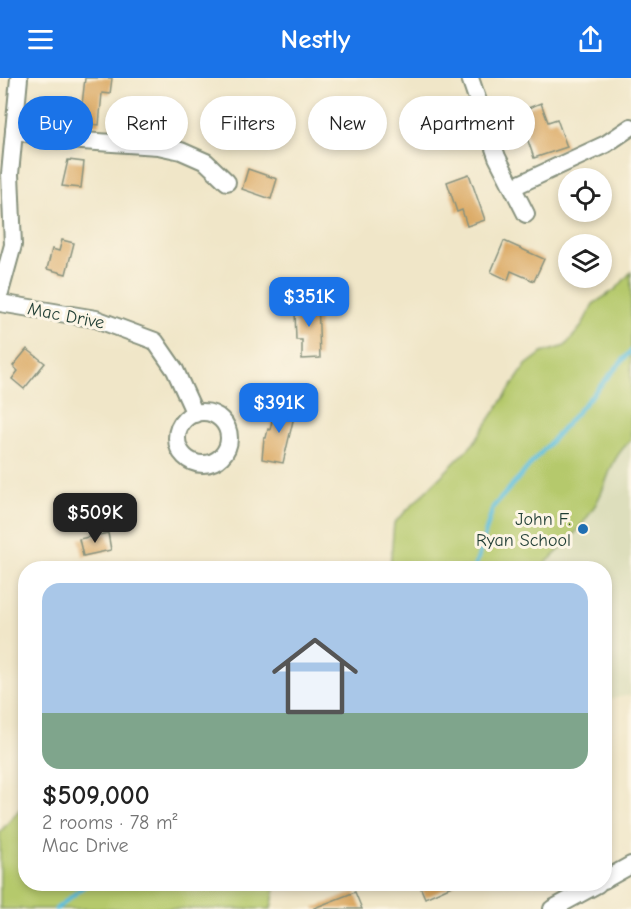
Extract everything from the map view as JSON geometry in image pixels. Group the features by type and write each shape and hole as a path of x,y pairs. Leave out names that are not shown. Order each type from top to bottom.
{"street":[{"path":"0,292 13,245 10,174 19,78"},
{"path":"470,78 497,157 526,214"},
{"path":"513,187 606,144 631,127"},
{"path":"14,130 52,139 149,146 181,151 206,162 227,182"},
{"name":"Mac Drive","path":"0,303 96,319 155,341 175,370 195,414"},
{"path":"612,876 631,865"},
{"path":"552,909 585,891"}],"shaded area":[{"name":"John F. Ryan School","path":"631,379 631,695 612,699 612,561 545,561 522,489"}],"green space":[{"path":"631,272 631,440 615,460 600,496 581,526 547,561 391,561 394,523 473,444 526,365 542,353 565,346 581,327 593,304 616,289"},
{"path":"18,811 18,891 275,891 271,909 0,909 0,832"}],"building":[{"path":"85,78 112,78 110,94 102,93 99,125 93,124 93,96 83,96"},
{"path":"541,103 548,122 557,119 567,147 534,158 531,150 535,150 535,105"},
{"path":"68,160 84,162 81,188 62,186"},
{"path":"248,169 277,179 271,199 242,189"},
{"path":"469,174 485,220 467,226 462,210 457,212 447,182"},
{"path":"62,240 74,243 66,274 47,269 52,249 59,251"},
{"path":"504,241 544,259 534,281 511,271 508,280 491,272"},
{"path":"318,298 320,358 302,359 302,340 296,340 295,311 300,311 300,299"},
{"path":"27,349 45,363 24,389 12,379 18,371 13,366"},
{"path":"276,403 296,408 283,463 262,459 264,438 266,438 268,429 270,430"},
{"path":"108,533 111,550 83,556 79,539"},
{"path":"422,891 440,891 425,898"},
{"path":"355,892 362,909 314,908"}],"waterway":[{"path":"477,561 493,507 631,351"},
{"path":"56,909 78,891"}],"place":[{"name":"John F. Ryan School","path":"583,529"}]}
